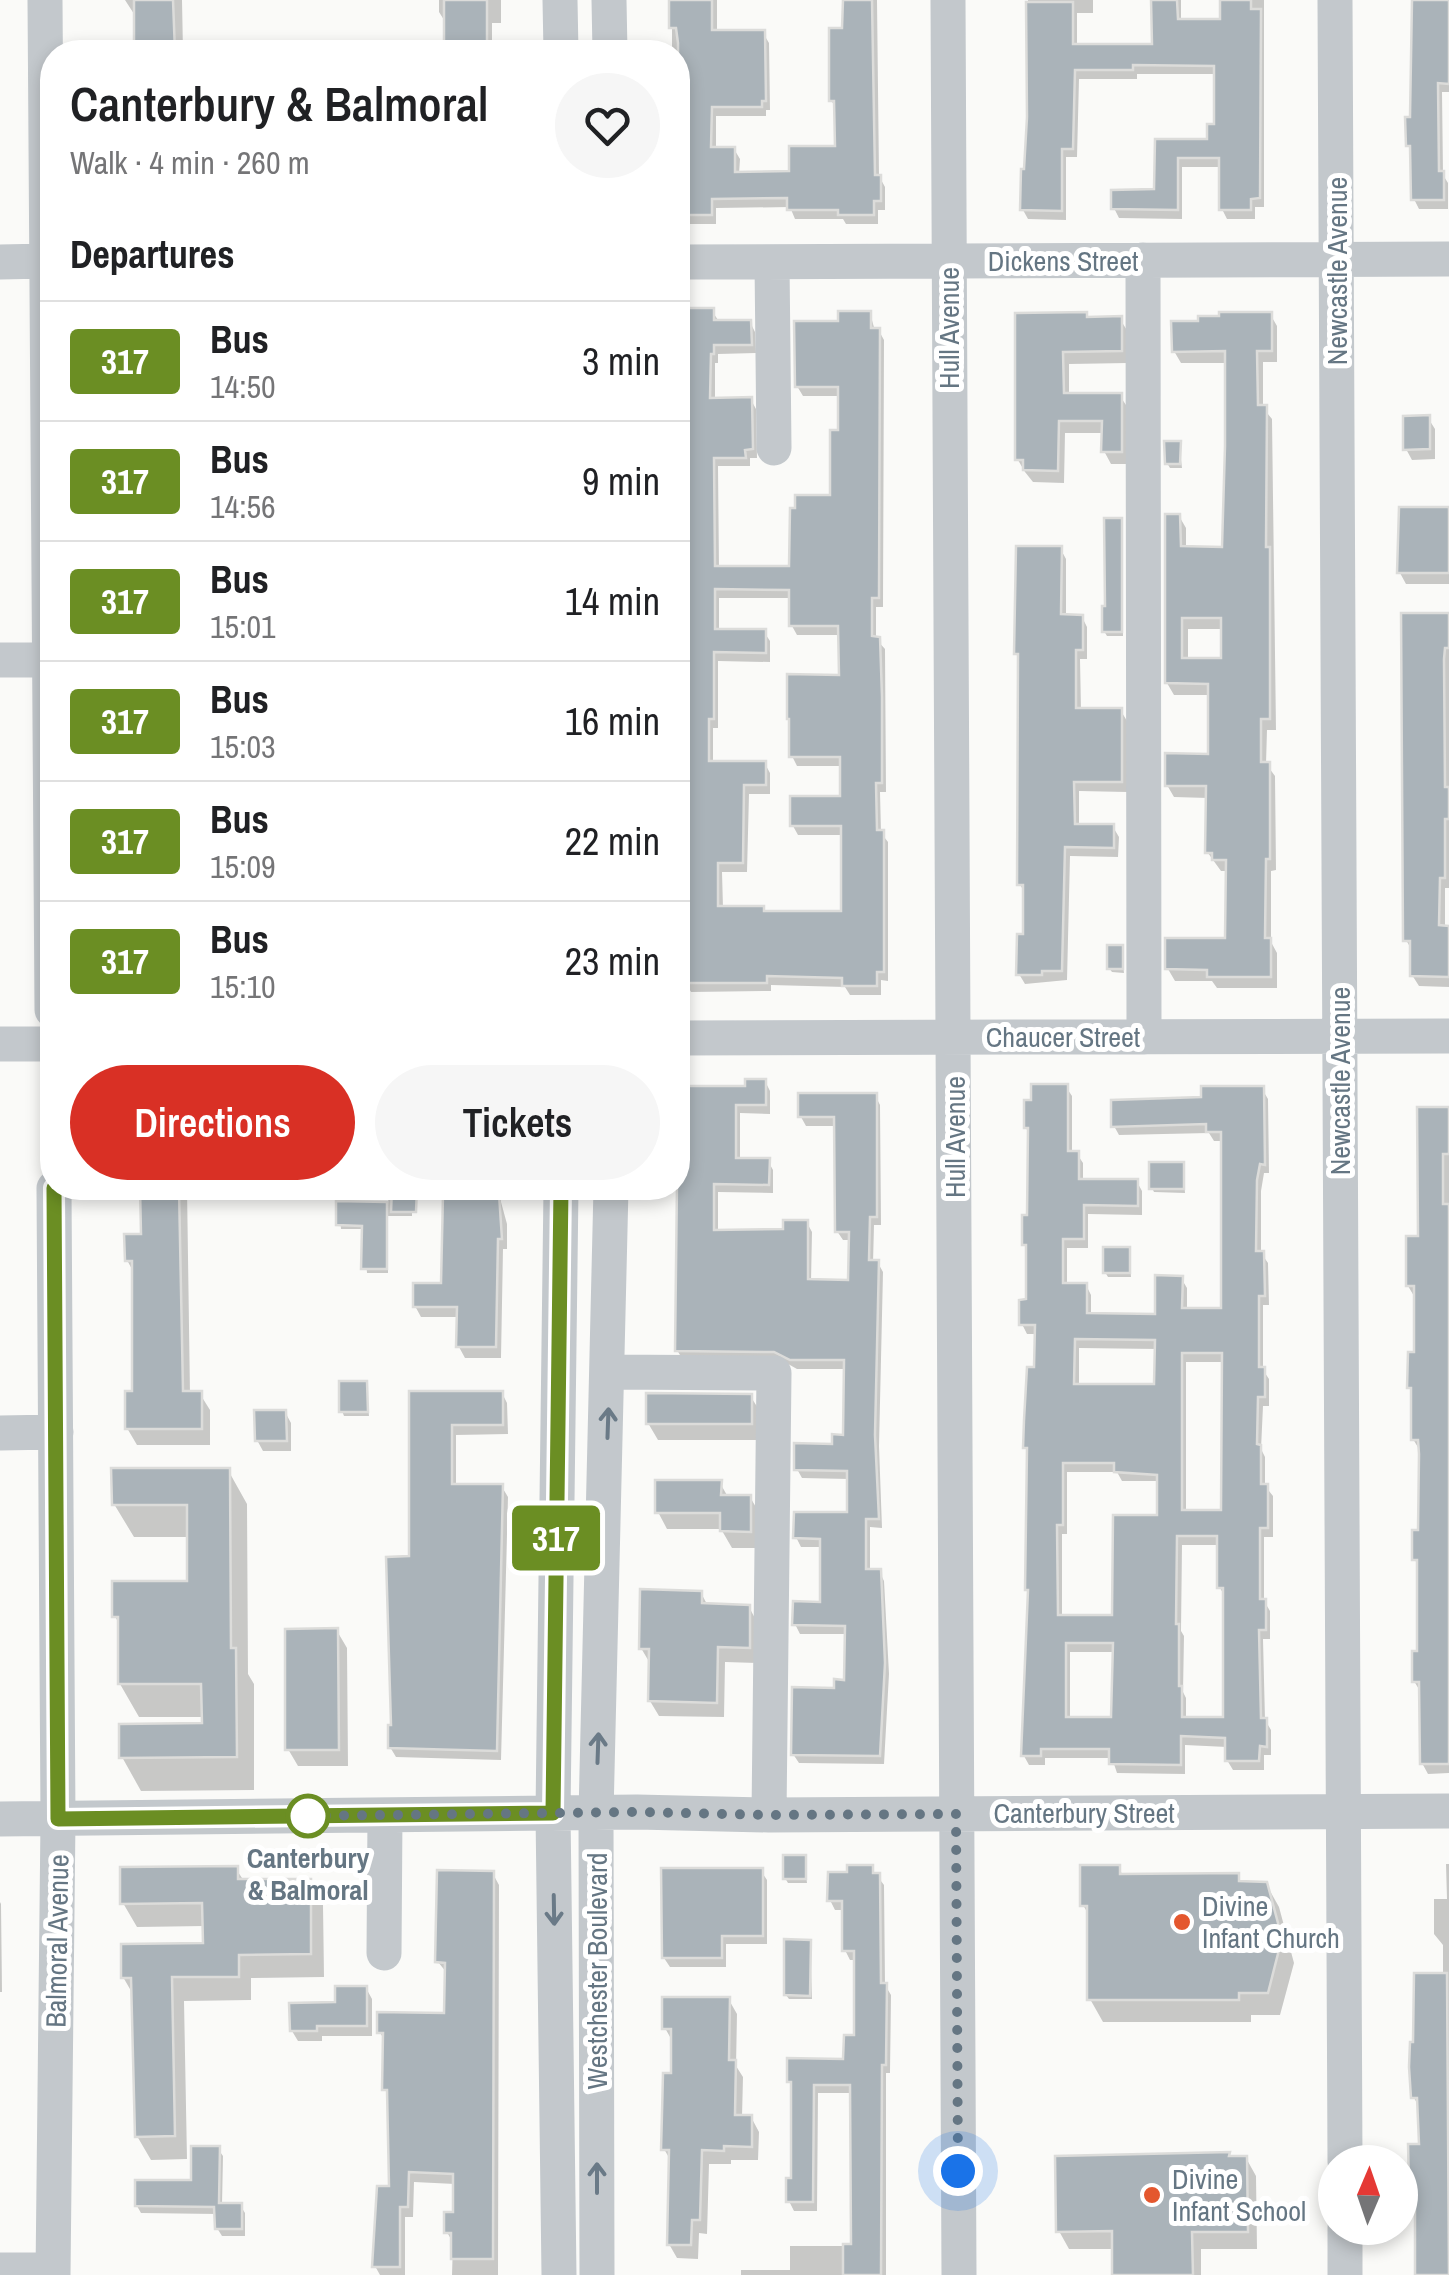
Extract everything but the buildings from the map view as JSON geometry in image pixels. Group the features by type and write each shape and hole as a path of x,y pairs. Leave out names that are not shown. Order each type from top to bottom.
{"street":[{"path":"46,0 46,40"},
{"path":"560,0 561,40"},
{"path":"609,0 610,40"},
{"name":"Hull Avenue","path":"948,0 958,2275"},
{"name":"Newcastle Avenue","path":"1335,0 1345,2145"},
{"name":"Dickens Street","path":"690,262 1449,259"},
{"path":"1143,260 1144,1037"},
{"path":"0,262 40,261"},
{"path":"772,262 774,448"},
{"path":"0,660 40,660"},
{"name":"Chaucer Street","path":"690,1038 1449,1036"},
{"path":"0,1044 40,1044"},
{"name":"Balmoral Avenue","path":"53,2272 58,1819 54,1200"},
{"name":"Westchester Boulevard","path":"559,2275 553,1813 561,1200"},
{"name":"Westchester Boulevard","path":"597,2275 596,1814 611,1200"},
{"path":"609,1372 774,1373 768,1815"},
{"path":"0,1433 56,1432"},
{"name":"Canterbury Street","path":"0,1819 1449,1810"},
{"path":"384,1953 385,1815"},
{"path":"1345,2245 1346,2275"},
{"path":"0,2270 53,2272"}],"bus line":[{"name":"317","path":"54,1200 58,1819 553,1813 561,1200"}],"place":[{"name":"Canterbury & Balmoral","path":"308,1816"},
{"name":"Divine Infant Church","path":"1182,1922"},
{"name":"Divine Infant School","path":"1152,2195"}],"route":[{"path":"308,1816 956,1814 958,2171"}]}
